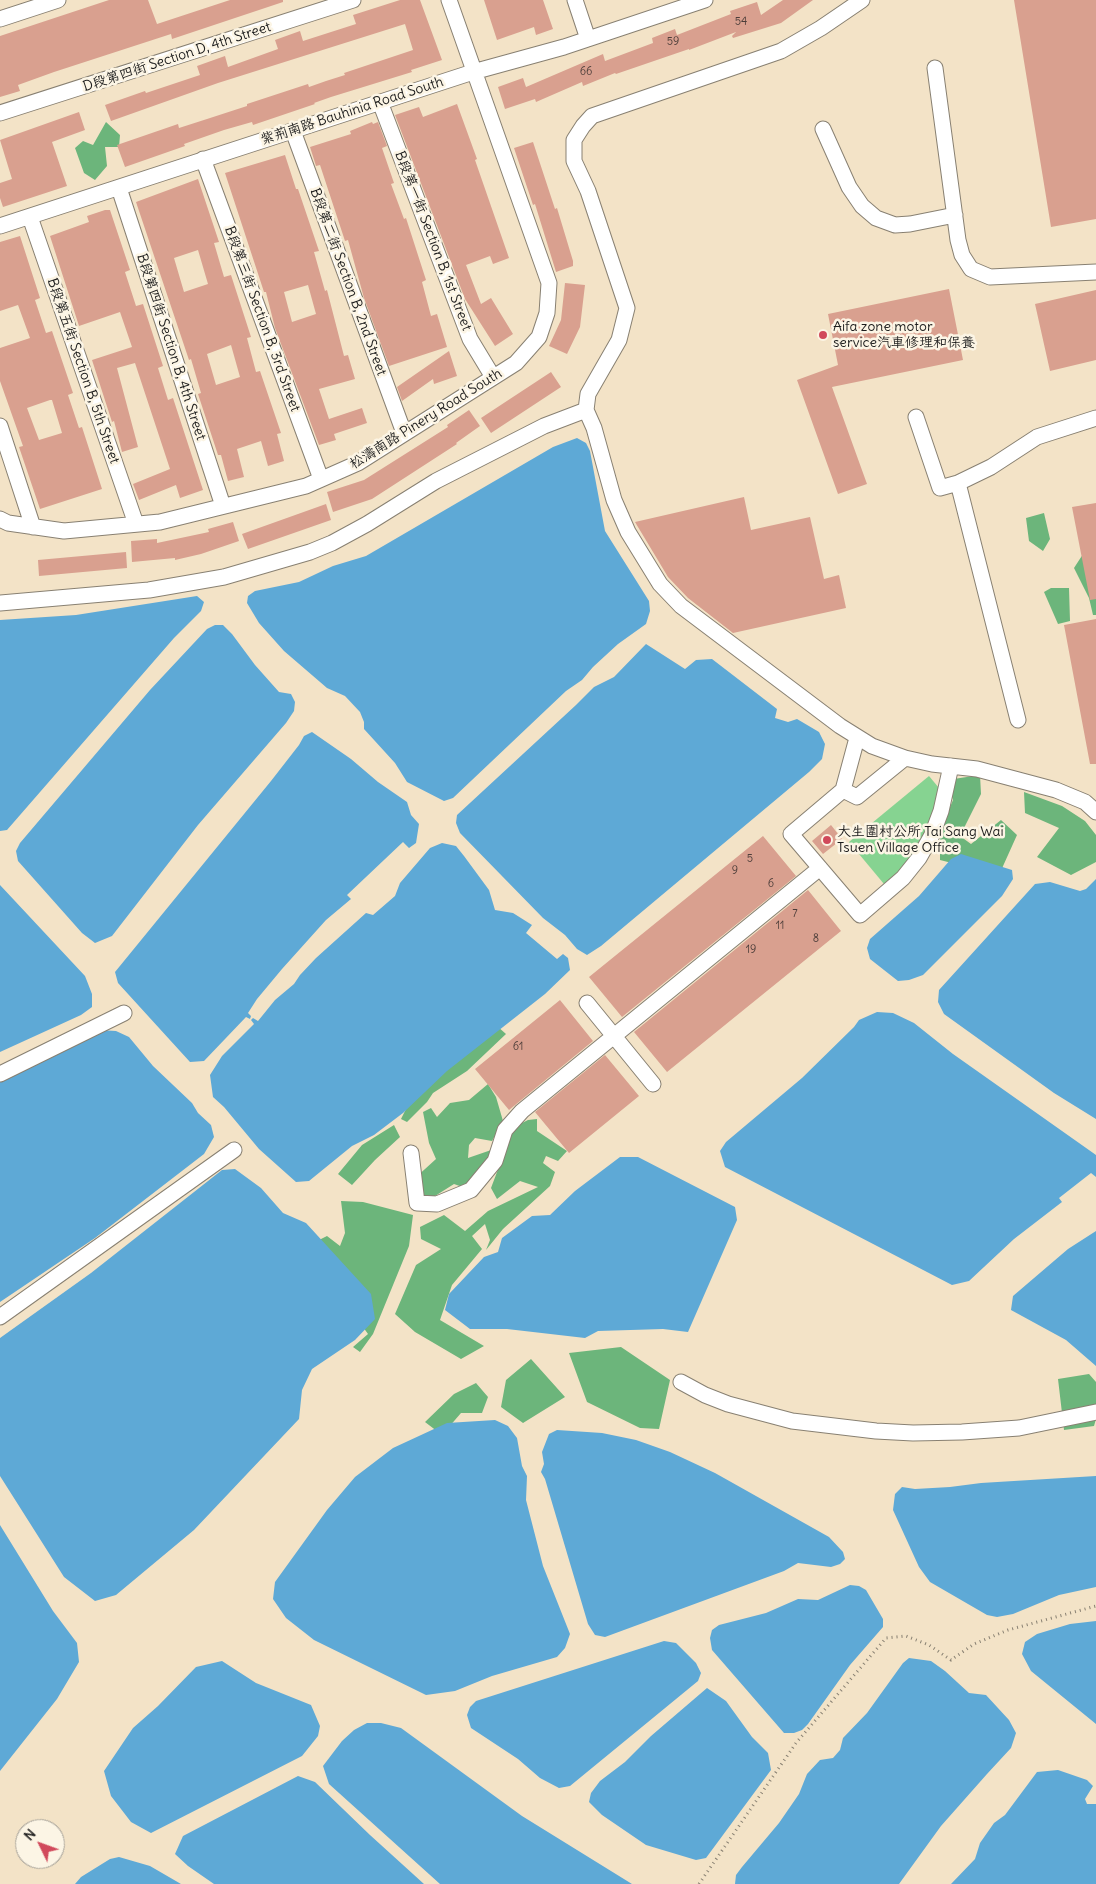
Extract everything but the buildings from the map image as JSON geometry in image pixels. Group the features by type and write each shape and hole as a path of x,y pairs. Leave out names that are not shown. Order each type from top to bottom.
{"street":[{"path":"0,19 58,0"},
{"name":"D段第四街 Section D, 4th Street","path":"0,113 353,0"},
{"name":"松濤南路 Pinery Road South","path":"0,519 8,523 64,531 160,522 306,486 358,463 516,363 539,337 547,312 549,283 449,0"},
{"path":"575,0 588,39"},
{"path":"862,0 821,28 781,50 592,116 582,126 574,140 574,161 588,191 627,308 619,340 588,394 586,410 596,436 614,500 628,532 660,584 681,606 696,618 857,738 888,753 905,758 977,769 1056,790 1085,802 1096,812"},
{"name":"紫荊南路 Bauhinia Road South","path":"0,226 473,72 588,39 699,1"},
{"path":"935,68 958,240 962,255 971,268 990,277 1096,272"},
{"name":"B段第一街 Section B, 1st Street","path":"380,102 470,339 494,377"},
{"path":"822,130 849,187 862,206 876,218 895,224 910,224 956,216"},
{"name":"B段第二街 Section B, 2nd Street","path":"292,131 404,433"},
{"name":"B段第三街 Section B, 3rd Street","path":"203,159 321,479"},
{"name":"B段第四街 Section B, 4th Street","path":"119,188 223,506"},
{"name":"B段第五街 Section B, 5th Street","path":"30,217 136,524"},
{"path":"0,603 149,590 224,577 310,552 332,543 367,524 436,481 544,426 586,410"},
{"path":"916,417 940,488 958,483 991,467 1036,437 1096,418"},
{"path":"0,426 33,527"},
{"path":"958,483 1018,720"},
{"path":"857,738 842,790 791,834 860,915 903,878 919,858 932,835 941,811 950,766"},
{"path":"842,790 857,797 905,758"},
{"path":"411,1153 417,1203 436,1204 471,1190 495,1161 505,1130 522,1111 820,868"},
{"path":"587,1004 653,1084"},
{"path":"0,1074 124,1013"},
{"path":"0,1317 234,1150"},
{"path":"682,1382 705,1395 728,1404 792,1422 876,1432 952,1432 1019,1428 1096,1412"}],"path":[{"path":"699,1884 796,1743 886,1638 906,1636 929,1645 950,1660 974,1644 1008,1630 1096,1606"}],"green space":[{"path":"106,122 120,135 119,147 105,147 107,166 95,180 84,173 75,148 83,141 93,145"},
{"path":"1044,513 1050,539 1043,551 1029,541 1026,518"},
{"path":"1085,551 1096,559 1096,615 1093,615 1089,598 1074,568"},
{"path":"1051,588 1069,588 1070,621 1058,624 1044,592"},
{"path":"980,775 981,794 960,836 971,844 1001,820 1017,835 999,875 940,860 940,831 953,800 947,780"},
{"path":"929,776 939,788 934,810 926,831 915,851 901,869 884,884 849,842"},
{"path":"1024,792 1062,806 1085,821 1096,835 1096,862 1071,875 1037,857 1059,828 1025,813"},
{"path":"497,1026 506,1034 467,1071 433,1093 427,1102 407,1122 401,1119 412,1097"},
{"path":"488,1084 496,1097 503,1121 492,1141 475,1138 469,1145 468,1158 497,1148 471,1190 454,1184 424,1203 414,1179 436,1159 429,1143 423,1112 431,1108 437,1117 450,1103 469,1100"},
{"path":"537,1119 537,1131 567,1151 558,1161 546,1156 543,1163 555,1172 550,1186 503,1229 486,1250 490,1240 485,1224 472,1236 482,1249 452,1285 440,1320 484,1346 461,1359 415,1332 395,1314 416,1265 441,1249 421,1239 420,1227 444,1215 465,1231 488,1211 538,1187 520,1181 497,1199 491,1188 514,1127 528,1120"},
{"path":"394,1125 400,1137 352,1185 338,1174 362,1145"},
{"path":"341,1201 363,1202 413,1215 409,1246 373,1334 360,1352 353,1347 368,1334 358,1320 315,1242 327,1236 340,1246 345,1233"},
{"path":"621,1347 670,1380 659,1429 640,1428 587,1402 569,1353"},
{"path":"531,1359 565,1397 523,1423 501,1407 506,1380"},
{"path":"1089,1374 1096,1382 1096,1419 1094,1426 1064,1430 1058,1379"},
{"path":"476,1383 488,1397 482,1413 461,1413 442,1435 425,1422 454,1394"}],"water":[{"path":"577,438 586,443 590,451 605,531 649,601 650,611 646,624 618,644 582,680 566,691 453,798 444,801 407,782 395,763 364,729 364,722 360,712 345,696 327,688 284,651 259,623 247,603 248,596 255,591 299,582 333,566 366,556 553,447"},
{"path":"197,596 204,602 201,611 174,638 7,830 0,831 0,620 76,615"},
{"path":"215,625 223,625 232,634 255,665 279,692 291,694 295,702 294,711 286,723 198,825 112,936 95,943 82,933 18,861 16,851 20,843 150,690 207,629"},
{"path":"646,644 685,669 696,660 712,659 777,709 775,718 788,722 797,719 819,732 825,744 822,759 809,772 601,946 587,955 577,949 565,935 543,918 460,833 456,823 457,815 594,687 614,677"},
{"path":"312,732 407,802 411,815 419,824 416,843 409,848 403,842 347,895 351,899 326,920 257,999 248,1013 251,1016 250,1019 246,1017 204,1061 190,1062 118,983 115,972 271,781 304,736"},
{"path":"442,843 456,846 464,856 489,890 495,910 513,913 532,925 526,933 557,959 563,954 568,958 570,970 545,994 447,1071 403,1113 374,1135 352,1146 309,1181 296,1182 259,1149 224,1107 213,1097 210,1075 222,1056 254,1024 251,1020 253,1018 258,1021 275,1000 294,984 316,958 366,913 373,915 395,896 400,883 430,848"},
{"path":"961,854 1012,870 1013,879 1002,896 923,975 909,980 898,981 870,959 867,948 870,939 919,896 951,859"},
{"path":"1096,879 1096,1119 1054,1093 944,1014 938,1002 939,990 1035,884 1050,882 1080,891 1086,889"},
{"path":"0,885 85,976 92,994 92,1007 81,1015 0,1052"},
{"path":"877,1012 893,1013 914,1023 953,1054 1096,1155 1096,1177 1091,1173 1059,1198 1062,1202 1014,1239 969,1281 952,1285 725,1167 720,1151 726,1142 802,1078 859,1020"},
{"path":"99,1030 116,1031 129,1037 153,1066 192,1103 198,1113 211,1125 214,1137 204,1154 95,1238 0,1302 0,1082"},
{"path":"620,1157 638,1157 735,1207 737,1220 688,1332 663,1329 598,1331 585,1338 507,1329 470,1329 445,1310 449,1294 484,1257 498,1252 502,1238 532,1216 550,1215 575,1191"},
{"path":"235,1169 261,1188 283,1213 306,1223 371,1294 375,1319 355,1340 312,1369 302,1390 299,1419 194,1530 116,1595 95,1601 64,1577 0,1476 0,1338 91,1273 222,1170"},
{"path":"1096,1231 1096,1366 1066,1340 1011,1310 1013,1296 1068,1249"},
{"path":"495,1420 508,1426 517,1438 522,1466 527,1476 526,1500 543,1566 570,1634 565,1648 557,1657 492,1676 455,1691 426,1695 314,1640 286,1618 273,1599 275,1582 327,1510 355,1477 393,1448 447,1423"},
{"path":"557,1430 602,1433 636,1440 670,1452 715,1473 829,1537 843,1552 845,1559 840,1564 831,1567 798,1563 784,1571 605,1637 595,1635 588,1624 545,1479 541,1472 544,1464 542,1452 549,1434"},
{"path":"1096,1476 1096,1587 1059,1595 1013,1614 997,1617 987,1615 930,1582 919,1567 893,1510 895,1494 902,1487 915,1489"},
{"path":"0,1525 53,1611 77,1643 79,1662 57,1699 0,1771"},
{"path":"850,1585 859,1586 866,1590 883,1619 883,1627 850,1665 808,1724 802,1730 794,1733 784,1733 712,1650 710,1638 712,1630 719,1625 766,1613 798,1599 818,1600"},
{"path":"1096,1621 1096,1724 1031,1671 1022,1654 1025,1642 1037,1634 1070,1624"},
{"path":"664,1641 676,1643 696,1663 701,1673 698,1681 570,1786 559,1788 540,1778 518,1759 471,1728 467,1715 470,1707 476,1701"},
{"path":"909,1658 931,1661 969,1693 986,1695 1009,1720 1016,1733 1011,1748 941,1826 899,1884 735,1884 736,1875 779,1823 799,1794 807,1774 820,1760 833,1758 840,1750 843,1738 867,1713 903,1663"},
{"path":"222,1661 256,1683 311,1705 320,1726 318,1736 302,1756 151,1833 131,1822 111,1796 104,1771 133,1728 158,1706 196,1667"},
{"path":"707,1688 726,1701 752,1737 768,1753 771,1770 706,1858 696,1860 646,1845 602,1815 589,1802 591,1793 600,1781 625,1762 651,1736"},
{"path":"367,1723 381,1723 401,1728 522,1816 632,1884 440,1884 329,1784 323,1766 342,1741 354,1730"},
{"path":"1058,1770 1087,1780 1093,1786 1085,1799 1087,1804 1096,1804 1096,1884 951,1884 975,1859 980,1843 994,1823 1005,1815 1037,1772"},
{"path":"298,1776 315,1782 424,1884 214,1884 188,1866 175,1854 183,1836"},
{"path":"119,1857 150,1866 181,1884 75,1884 81,1877 110,1859"}],"place":[{"name":"Aifa zone motor service汽車修理和保養","path":"823,335"},
{"name":"大生圍村公所 Tai Sang Wai Tsuen Village Office","path":"827,840"}]}
